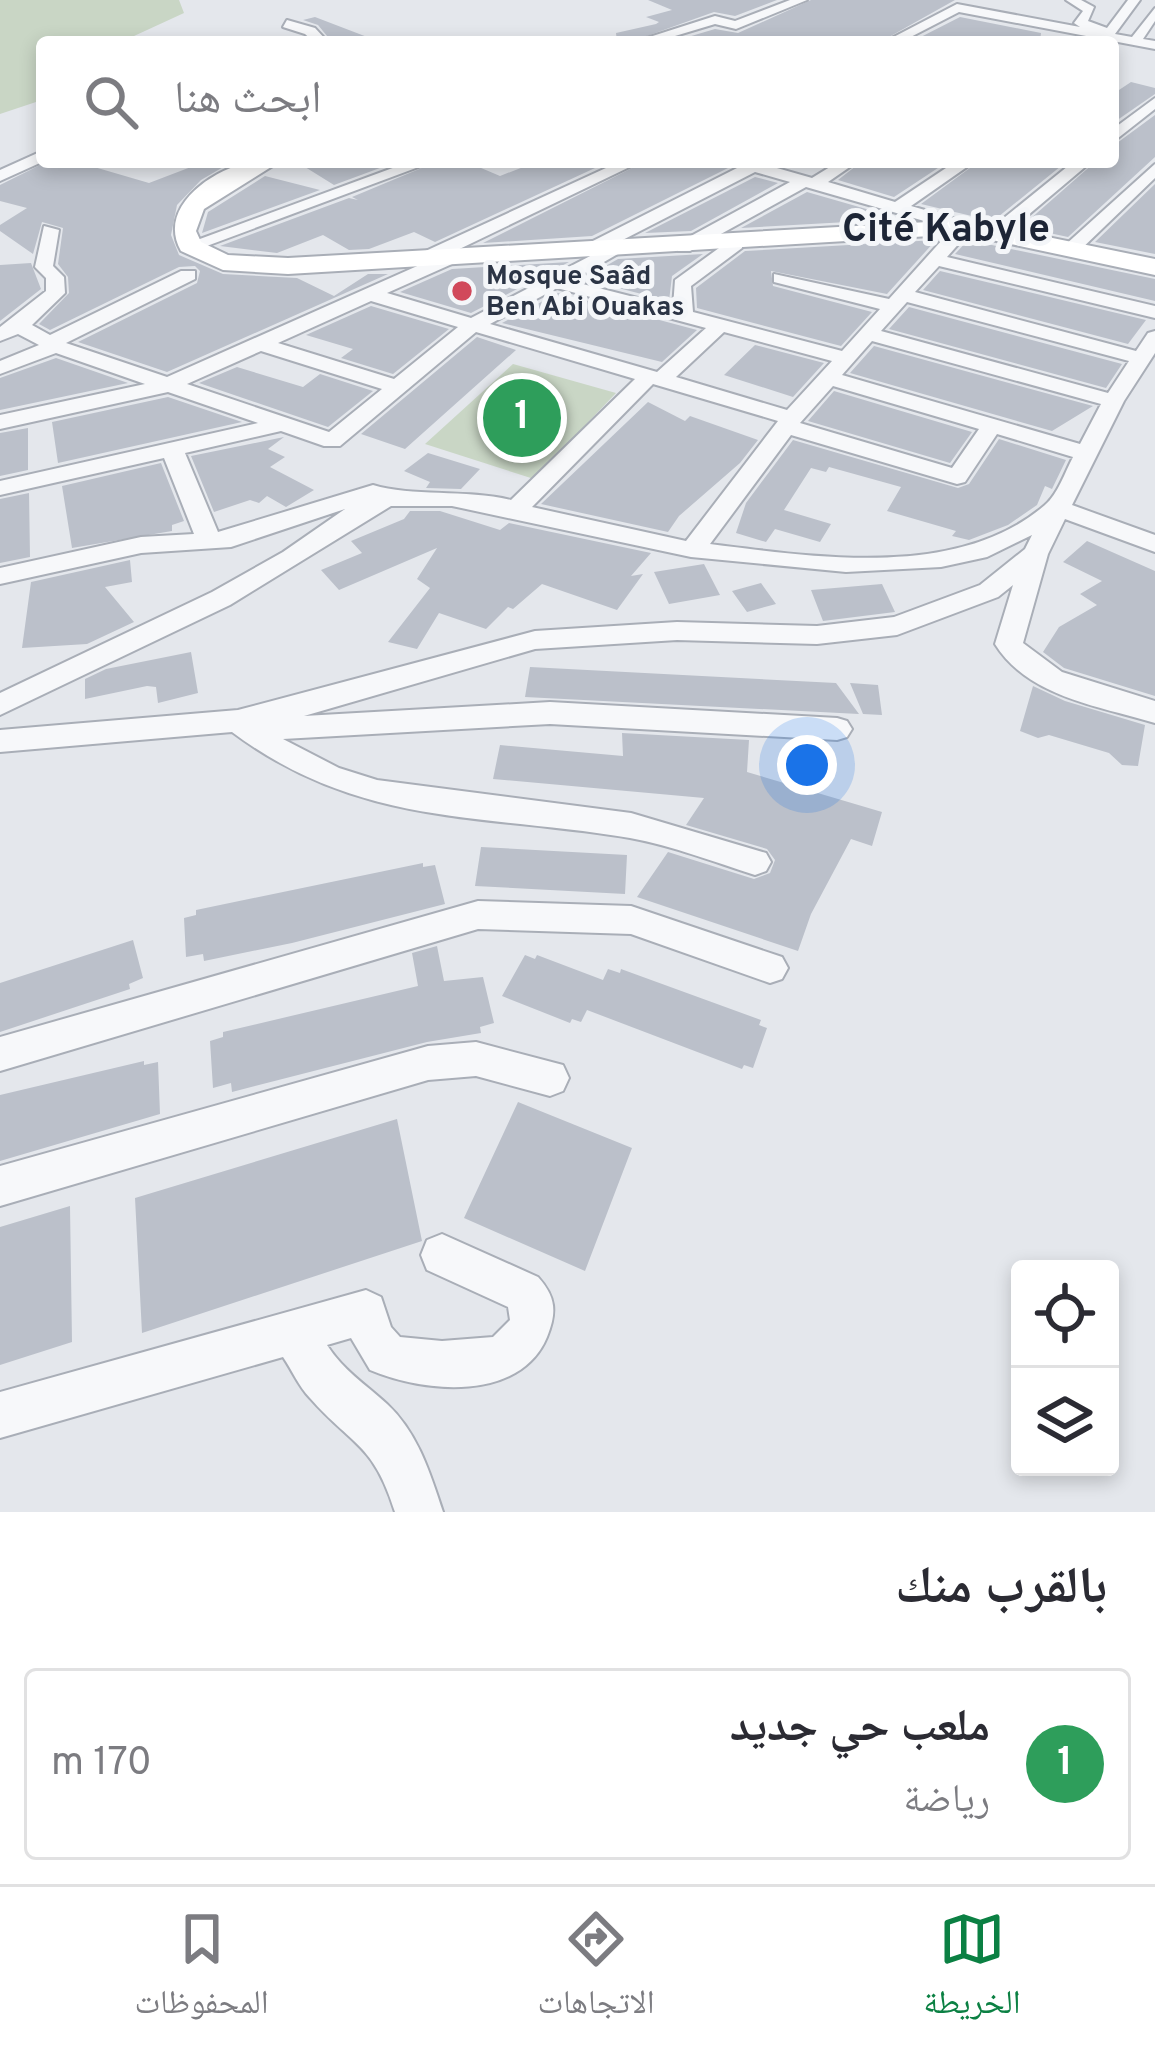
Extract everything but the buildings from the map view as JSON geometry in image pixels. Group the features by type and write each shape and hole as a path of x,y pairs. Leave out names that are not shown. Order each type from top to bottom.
{"street":[{"path":"661,36 715,20 736,25 801,0"},
{"path":"1072,0 1090,10 1080,23 1113,36"},
{"path":"1121,39 1134,0"},
{"path":"903,36 957,8 1106,36"},
{"path":"1121,39 1155,12"},
{"path":"1021,32 1037,22"},
{"path":"287,24 315,36"},
{"path":"1121,39 1155,43"},
{"path":"1119,135 1155,103"},
{"path":"1119,142 1134,148"},
{"path":"0,176 36,159"},
{"path":"190,246 186,227 196,201 257,168"},
{"path":"190,246 407,168"},
{"path":"418,261 619,168"},
{"path":"584,253 754,168"},
{"path":"769,168 964,227 1155,266"},
{"path":"684,247 837,168"},
{"path":"897,208 957,168"},
{"path":"994,234 1075,168"},
{"path":"1070,250 1155,169"},
{"path":"190,246 223,262 252,266 584,253 964,227"},
{"path":"694,548 789,422 964,227"},
{"path":"10,331 55,293 56,277 44,267 50,230"},
{"path":"682,316 682,284 736,244"},
{"path":"10,331 332,441 473,325 614,251"},
{"path":"934,259 1155,312"},
{"path":"0,422 165,386 446,260"},
{"path":"0,368 188,274"},
{"path":"781,278 898,300 1140,358"},
{"path":"554,282 846,358"},
{"path":"373,295 655,379 957,477 992,426"},
{"path":"514,512 655,379 719,326"},
{"path":"868,334 1113,400"},
{"path":"1155,337 1113,400 1035,554 1009,644 1014,656 1038,674 1155,712"},
{"path":"260,344 398,387"},
{"path":"829,378 1085,453"},
{"path":"0,488 278,425"},
{"path":"172,449 209,540"},
{"path":"0,576 141,545 231,538 367,493 409,486 458,491 514,512"},
{"path":"0,705 189,614 387,499 426,497 657,545 771,558 886,562 974,553 1016,536 1057,508"},
{"path":"1057,508 1155,544"},
{"path":"246,728 535,640 677,631 817,635 897,626 989,591 1035,554"},
{"path":"0,741 550,712 837,729"},
{"path":"246,728 289,760 410,803 633,826 755,862"},
{"path":"0,1054 478,915 631,920 770,968"},
{"path":"0,1186 428,1063 476,1059 550,1078"},
{"path":"0,1415 365,1312 370,1335 383,1352 406,1364 497,1359 519,1344 532,1325 534,1305 523,1292 442,1255"},
{"path":"292,1331 325,1382 374,1423 404,1465 419,1512"}],"green space":[{"path":"0,0 179,0 184,13 134,36 36,36 36,102 0,114"},
{"path":"513,364 616,393 534,479 425,444"}],"place":[{"name":"Mosque Saâd Ben Abi Ouakas","path":"462,291"},
{"name":"ملعب حي جديد","path":"522,418"}],"district":[{"name":"Cité Kabyle","path":"946,227"}]}
